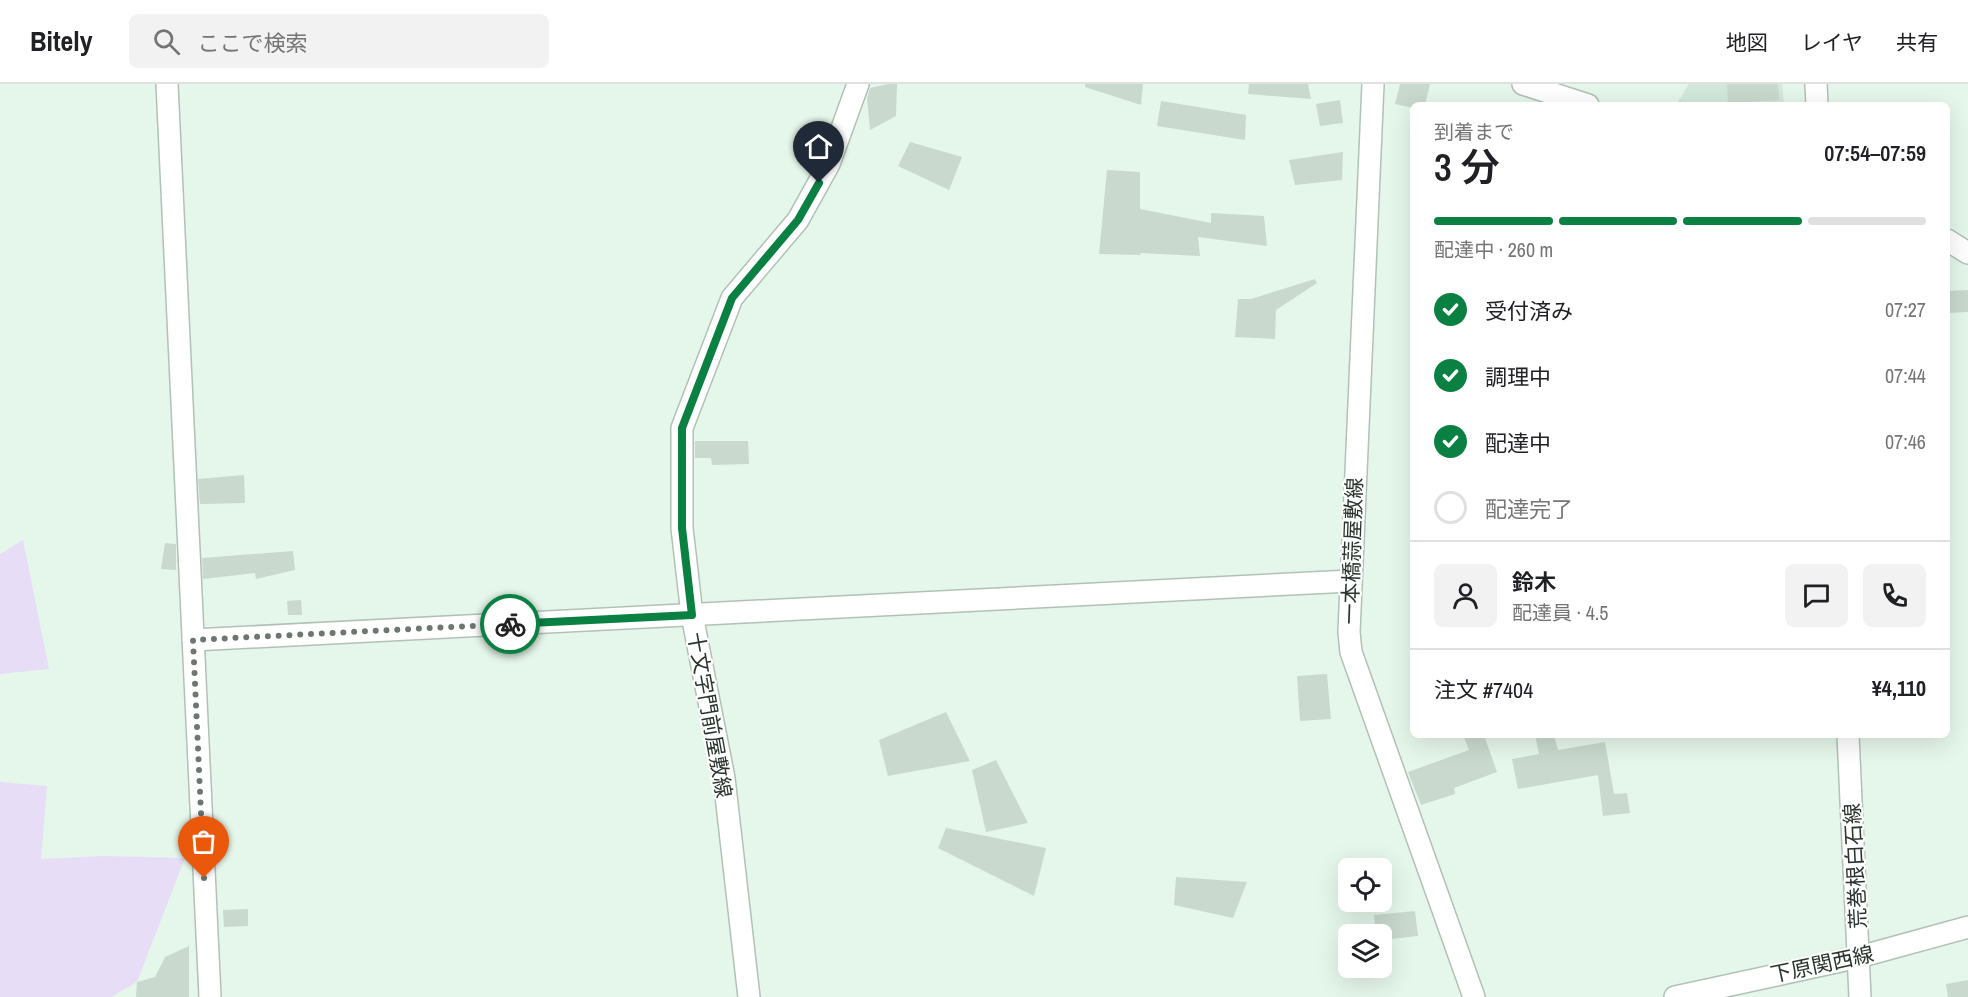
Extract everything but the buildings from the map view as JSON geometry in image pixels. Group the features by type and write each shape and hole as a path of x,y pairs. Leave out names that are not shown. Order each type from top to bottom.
{"street":[{"path":"167,84 210,997"},
{"name":"十文字門前屋敷線","path":"749,997 723,778 692,615 682,528 682,428 732,298 798,220 829,164 858,84"},
{"name":"一本橋蒜屋敷線","path":"1373,84 1350,581 1351,652 1474,997"},
{"path":"1523,84 1579,102"},
{"path":"1816,84 1817,102"},
{"path":"1950,242 1968,253"},
{"path":"193,640 1350,581"},
{"name":"荒巻根白石線","path":"1848,738 1860,997"},
{"name":"下原関西線","path":"1675,997 1859,957 1968,927"}],"shaded area":[{"path":"1689,84 1782,84 1784,102 1678,102"},
{"path":"23,540 49,669 0,674 0,554"},
{"path":"0,782 47,786 41,859 105,856 185,858 137,982 111,997 0,997"}],"way so far":[{"path":"204,878 193,640 510,624"}],"route":[{"path":"510,624 692,615 682,528 682,428 732,298 798,220 819,183"}]}
